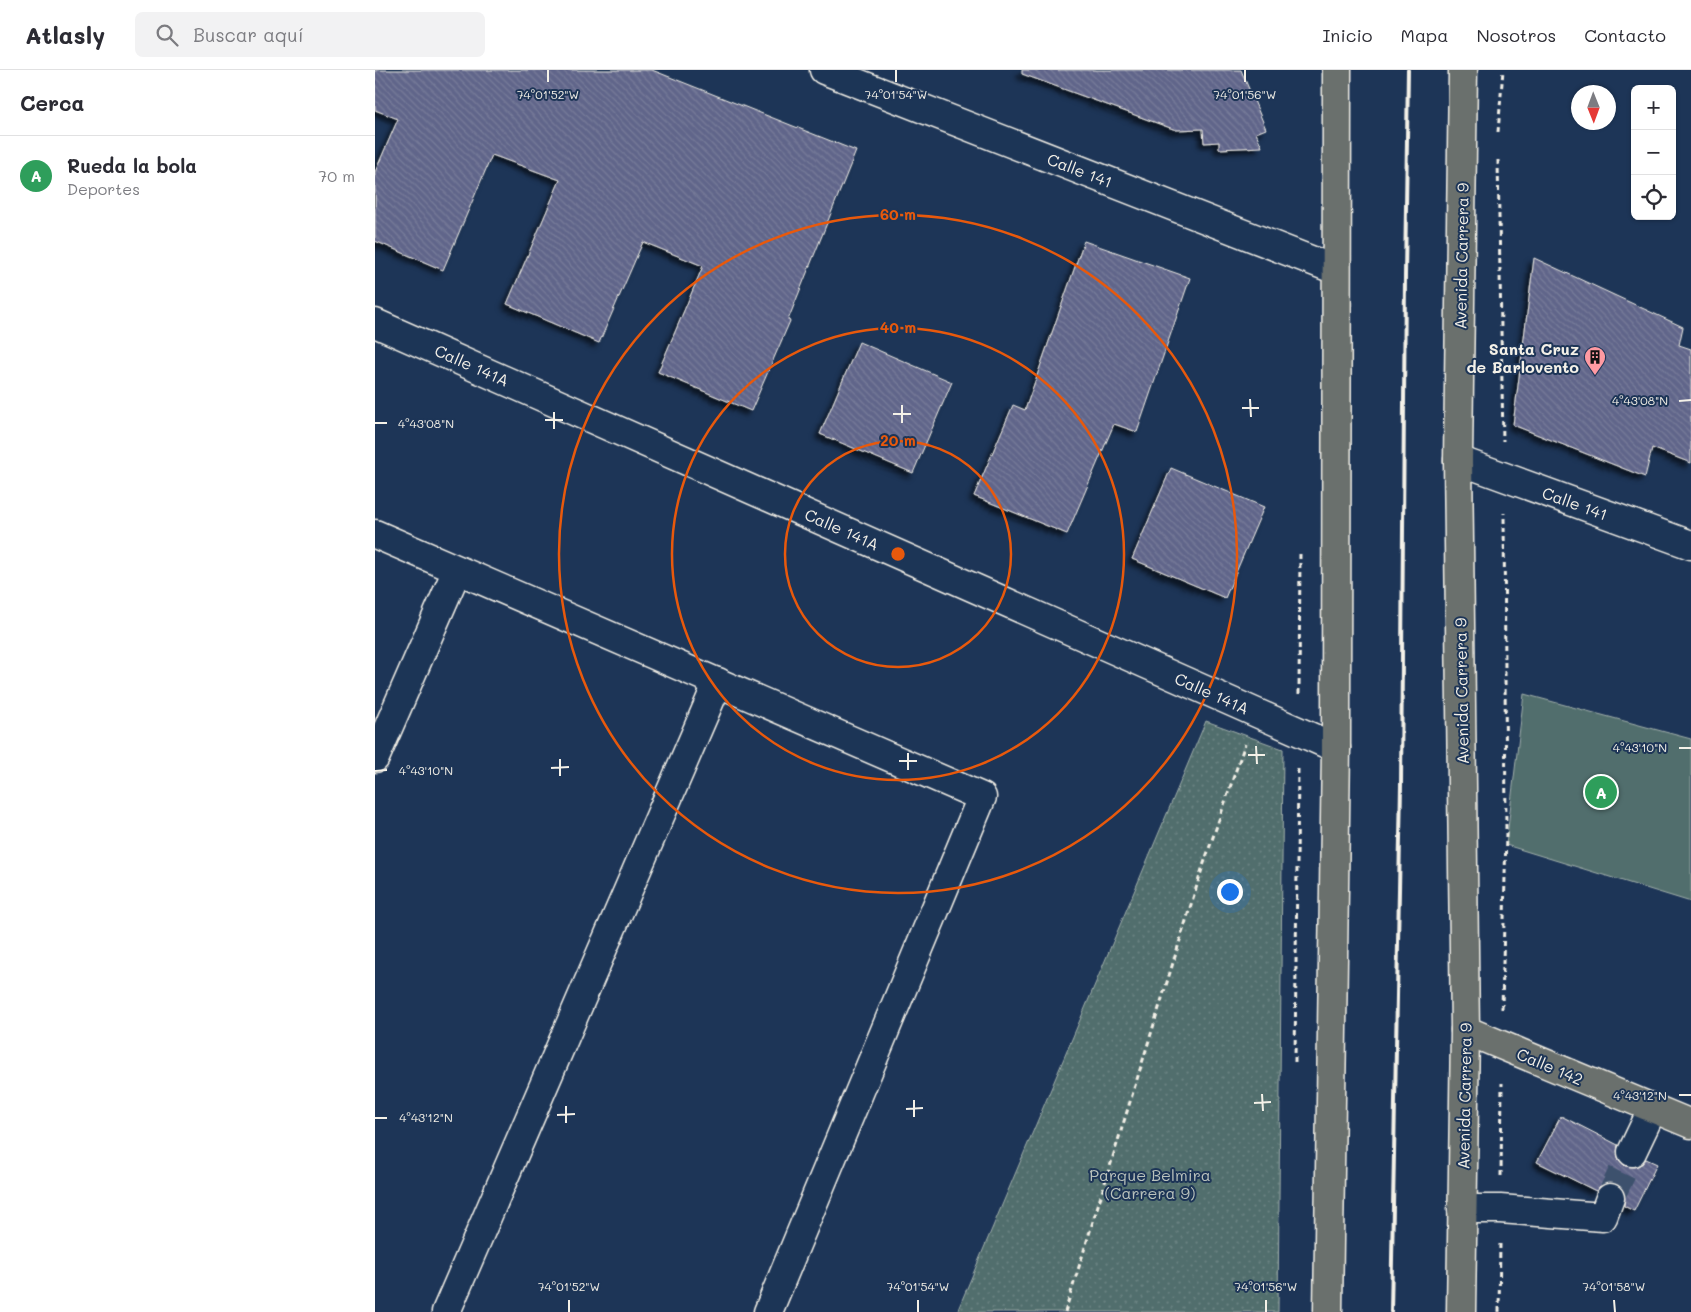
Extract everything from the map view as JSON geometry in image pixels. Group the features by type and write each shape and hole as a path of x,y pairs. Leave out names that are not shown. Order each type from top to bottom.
{"main road":[{"path":"1328,1312 1336,748 1337,70"},
{"name":"Avenida Carrera 9","path":"1461,1312 1465,1030 1458,460 1463,70"},
{"name":"Calle 142","path":"1465,1030 1691,1124"}],"street":[{"name":"Calle 141","path":"824,70 1336,270"},
{"name":"Calle 141A","path":"378,332 1336,748"},
{"name":"Calle 141","path":"1458,460 1691,546"},
{"path":"375,534 982,797 768,1312"},
{"path":"375,758 457,570"},
{"path":"446,1312 718,682"},
{"path":"1632,1152 1653,1108"},
{"path":"1463,1209 1603,1217 1610,1198"}],"path":[{"path":"1498,141 1503,70"},
{"path":"1498,151 1504,477 1506,832 1499,1312"},
{"path":"1295,1066 1300,543"},
{"path":"1065,1312 1202,869 1256,712"}],"green space":[{"path":"1524,694 1691,739 1691,902 1506,845"},
{"name":"Parque Belmira (Carrera 9)","path":"1206,721 1283,749 1278,1312 957,1312"}],"building":[{"path":"375,70 652,70 856,151 788,320 790,321 751,411 658,372 703,266 643,242 599,343 507,304 560,180 492,155 443,270 375,241 375,172 398,119 375,110"},
{"path":"1022,70 1241,70 1266,129 1256,133 1262,147 1219,149 1219,142 1204,143 1203,129 1176,130 1022,74"},
{"path":"1084,241 1190,278 1137,432 1114,424 1067,534 974,496 1013,405 1025,410"},
{"name":"Santa Cruz de Barlovento","path":"1534,258 1683,327 1679,345 1691,349 1691,463 1652,448 1645,477 1513,425"},
{"path":"859,342 952,382 913,473 820,434"},
{"path":"1171,468 1264,507 1225,598 1132,559"},
{"path":"1561,1116 1618,1145 1617,1154 1619,1160 1625,1166 1634,1167 1641,1165 1646,1159 1657,1164 1634,1211 1624,1206 1625,1195 1622,1188 1616,1184 1607,1183 1600,1186 1596,1191 1537,1162"}],"tunnel":[{"path":"1610,1198 1632,1152"}],"railway":[{"path":"1391,1312 1401,785 1408,70"}],"place":[{"name":"Santa Cruz de Barlovento","path":"1595,376"},
{"name":"Rueda la bola","path":"1601,792"}]}
